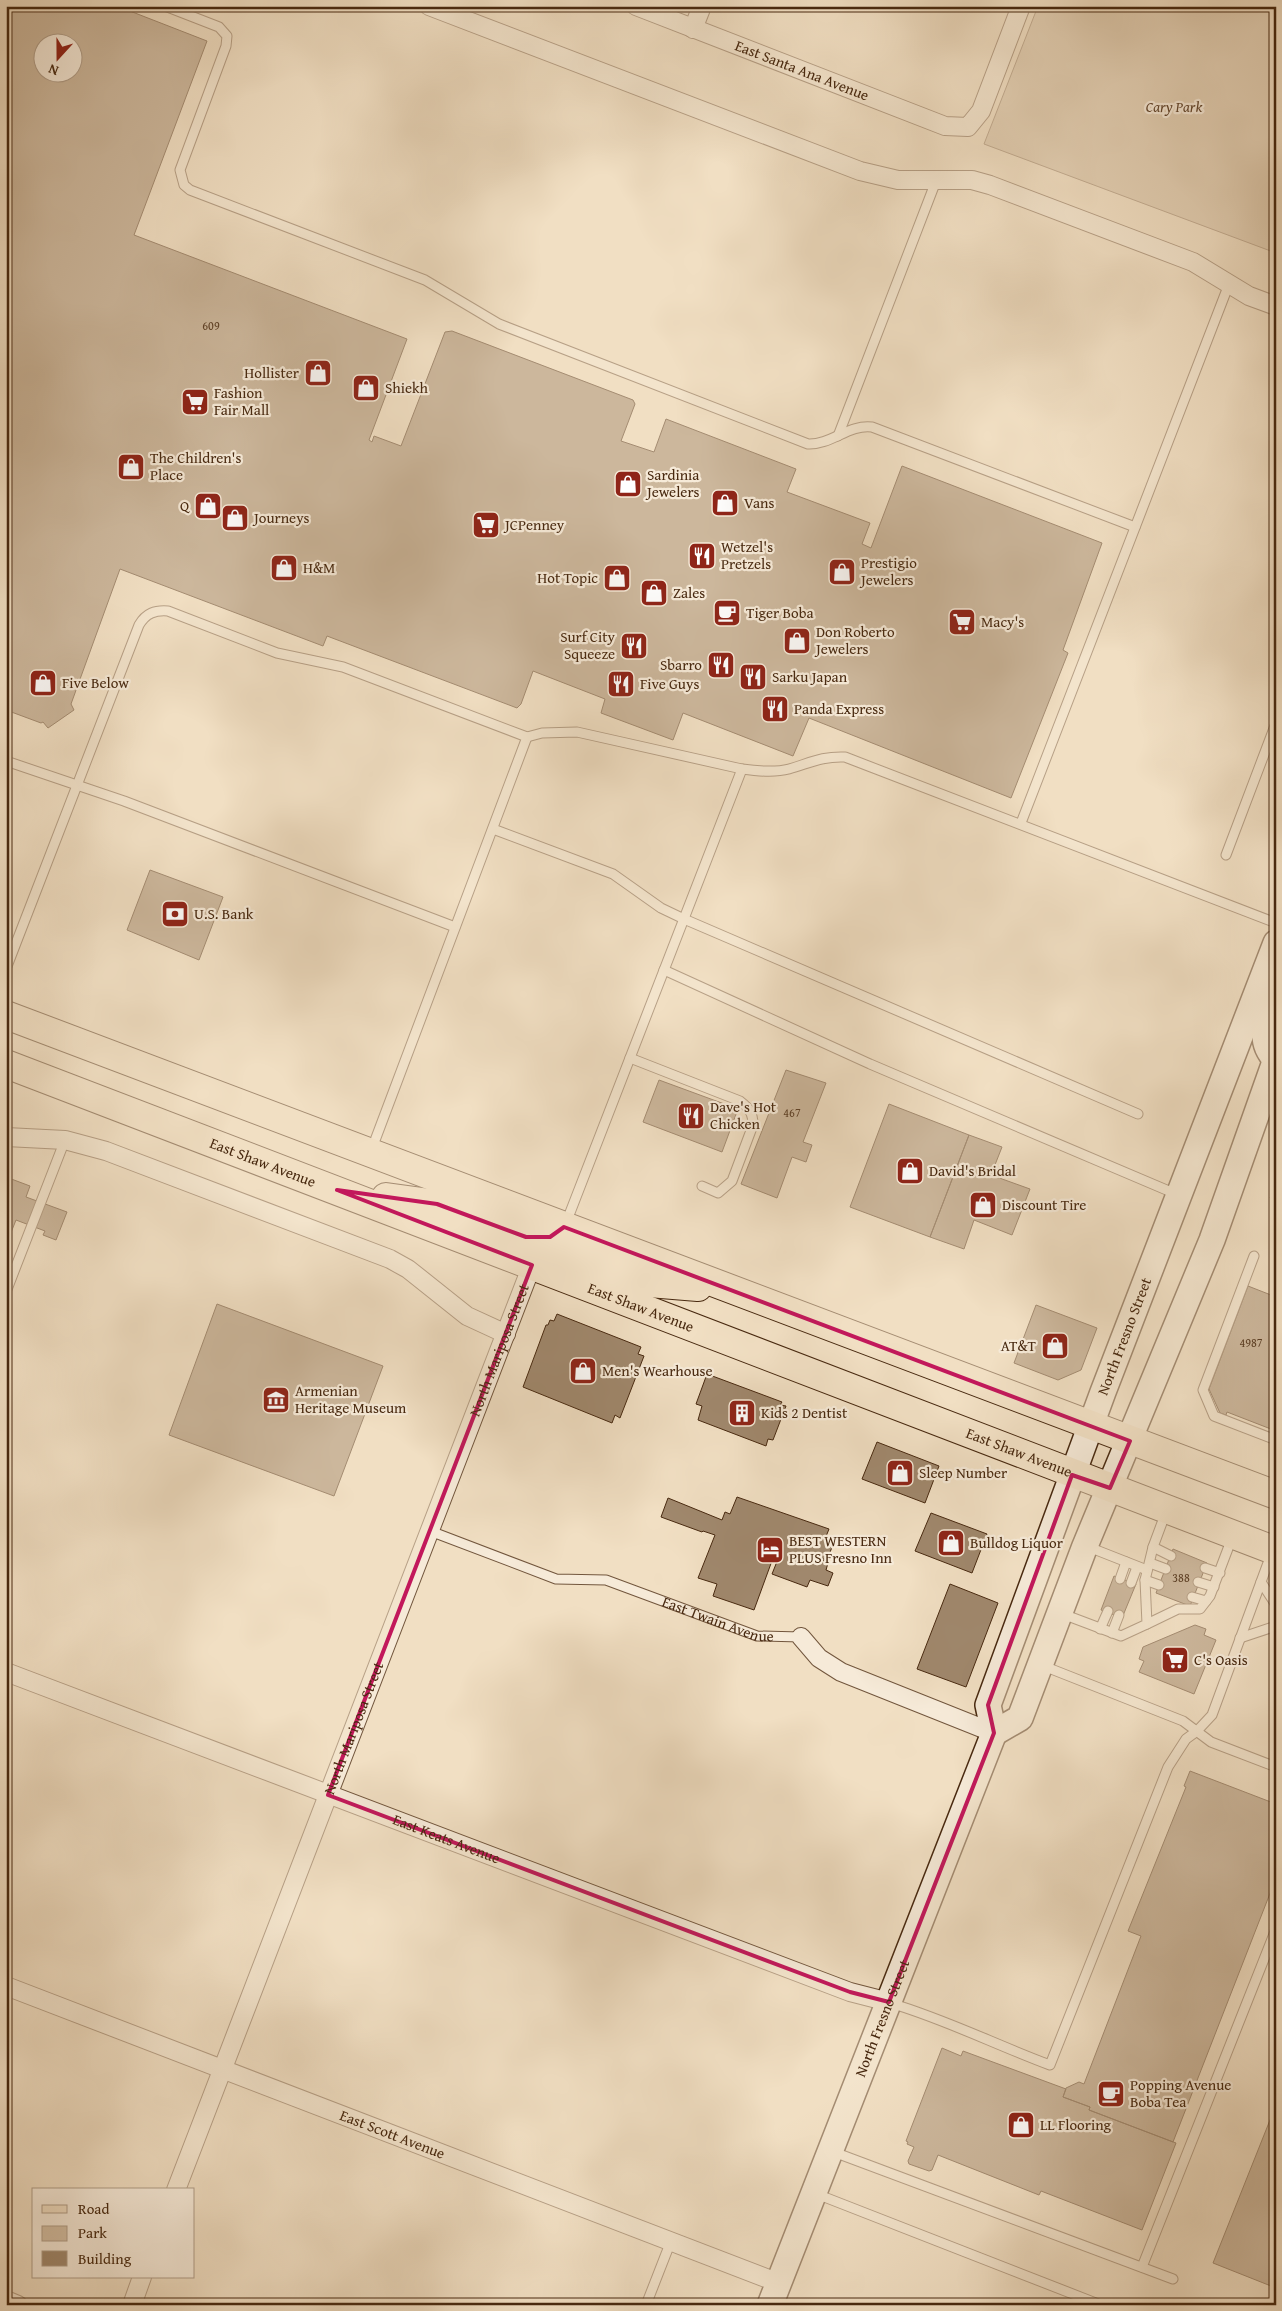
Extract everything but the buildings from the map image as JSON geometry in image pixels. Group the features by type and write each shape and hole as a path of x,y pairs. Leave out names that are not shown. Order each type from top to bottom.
{"main road":[{"name":"North Fresno Street","path":"774,2294 994,1733 988,1705 1072,1475 1276,943"},
{"path":"994,1733 1020,1718 1085,1546 1215,1233 1276,1059 1268,1051 1264,1042 1265,1030 1276,997"},
{"path":"6,1015 1276,1496"},
{"name":"East Shaw Avenue","path":"6,1064 532,1265 1072,1475 1274,1550"},
{"path":"337,1190 437,1204 526,1237 550,1237 564,1227"},
{"path":"532,1265 538,1256 548,1251 560,1251 649,1283 730,1289"}],"street":[{"path":"429,6 860,171 898,180 972,180 1008,190 1193,262 1249,296 1276,306"},
{"name":"East Santa Ana Avenue","path":"636,6 945,126 968,127 981,110 1021,6"},
{"path":"693,29 702,6"},
{"path":"6,1137 65,1140 106,1151 390,1259 408,1269 467,1316 506,1334"},
{"name":"North Mariposa Street","path":"177,2188 532,1265"},
{"name":"East Twain Avenue","path":"801,1637 819,1658 841,1672 994,1733"},
{"name":"East Keats Avenue","path":"6,1672 850,1992 889,2002"},
{"name":"East Scott Avenue","path":"6,1986 671,2241 774,2294"},
{"path":"132,2305 142,2278"},
{"path":"6,2300 18,2305"}],"lane":[{"path":"165,6 219,27 227,36 226,46 180,170 184,185 190,190 425,280 499,324 808,444 824,443 859,428 872,428 1135,527"},
{"path":"838,436 936,181"},
{"path":"1020,823 1229,284"},
{"path":"6,969 139,625 149,613 158,610 168,611 277,653 342,667 527,737 577,732 742,769 788,769 826,757 845,757 1276,923"},
{"path":"1226,855 1276,723"},
{"path":"370,1154 527,737"},
{"path":"6,760 77,784 455,927"},
{"path":"564,1227 742,769"},
{"path":"492,828 613,874 661,908 684,919 1138,1114"},
{"path":"664,970 870,1064 1179,1195"},
{"path":"630,1058 740,1101 749,1107 753,1117 753,1125 732,1181 718,1193 702,1186"},
{"path":"6,1292 65,1140"},
{"path":"1254,1256 1203,1390 1214,1416 1276,1440"},
{"path":"1147,1624 1145,1580 1153,1547 1167,1510"},
{"name":"East Twain Avenue","path":"430,1531 556,1580 606,1580 757,1636 801,1637"},
{"path":"1060,1613 1121,1636 1178,1610 1200,1609 1214,1587 1234,1535"},
{"path":"1085,1546 1137,1567 1149,1566 1166,1569"},
{"path":"1153,1547 1171,1556"},
{"path":"889,2002 924,2013 1050,2065 1168,1768 1178,1749 1186,1739 1212,1716 1274,1550"},
{"path":"1120,1579 1126,1562"},
{"path":"1131,1583 1137,1567"},
{"path":"1205,1568 1220,1572"},
{"path":"1145,1580 1159,1585"},
{"path":"1198,1582 1214,1587"},
{"path":"1261,1582 1276,1605"},
{"path":"1192,1597 1206,1601"},
{"path":"1100,1629 1108,1611"},
{"path":"1112,1633 1118,1615"},
{"path":"1240,1638 1276,1626"},
{"path":"1040,1664 1183,1721 1211,1742 1276,1767"},
{"path":"1142,2268 1276,1929"},
{"path":"830,2150 1173,2280"},
{"path":"814,2193 1101,2305"},
{"path":"646,2305 671,2241"}],"highlighted area":[{"path":"337,1190 437,1204 526,1237 550,1237 564,1227 1130,1441 1110,1488 1072,1475 988,1705 994,1733 889,2002 850,1992 328,1795 532,1265"}],"green space":[{"name":"Cary Park","path":"1038,6 1276,6 1276,253 984,144"}],"place":[{"name":"Hollister","path":"318,373"},
{"name":"Shiekh","path":"366,388"},
{"name":"Fashion Fair Mall","path":"195,402"},
{"name":"The Children's Place","path":"131,467"},
{"name":"Sardinia Jewelers","path":"628,484"},
{"name":"Vans","path":"725,503"},
{"name":"Q","path":"208,506"},
{"name":"Journeys","path":"235,518"},
{"name":"JCPenney","path":"486,525"},
{"name":"Wetzel's Pretzels","path":"702,556"},
{"name":"H&M","path":"284,568"},
{"name":"Prestigio Jewelers","path":"842,572"},
{"name":"Hot Topic","path":"617,578"},
{"name":"Zales","path":"654,593"},
{"name":"Tiger Boba","path":"727,613"},
{"name":"Macy's","path":"962,622"},
{"name":"Don Roberto Jewelers","path":"797,641"},
{"name":"Surf City Squeeze","path":"634,646"},
{"name":"Sbarro","path":"721,665"},
{"name":"Sarku Japan","path":"753,677"},
{"name":"Five Below","path":"43,683"},
{"name":"Five Guys","path":"621,684"},
{"name":"Panda Express","path":"775,709"},
{"name":"U.S. Bank","path":"175,914"},
{"name":"Dave's Hot Chicken","path":"691,1116"},
{"name":"David's Bridal","path":"910,1171"},
{"name":"Discount Tire","path":"983,1205"},
{"name":"AT&T","path":"1055,1346"},
{"name":"Men's Wearhouse","path":"583,1371"},
{"name":"Armenian Heritage Museum","path":"276,1400"},
{"name":"Kids 2 Dentist","path":"742,1413"},
{"name":"Sleep Number","path":"900,1473"},
{"name":"Bulldog Liquor","path":"951,1543"},
{"name":"BEST WESTERN PLUS Fresno Inn","path":"770,1550"},
{"name":"C's Oasis","path":"1175,1660"},
{"name":"Popping Avenue Boba Tea","path":"1111,2094"},
{"name":"LL Flooring","path":"1021,2125"}]}
